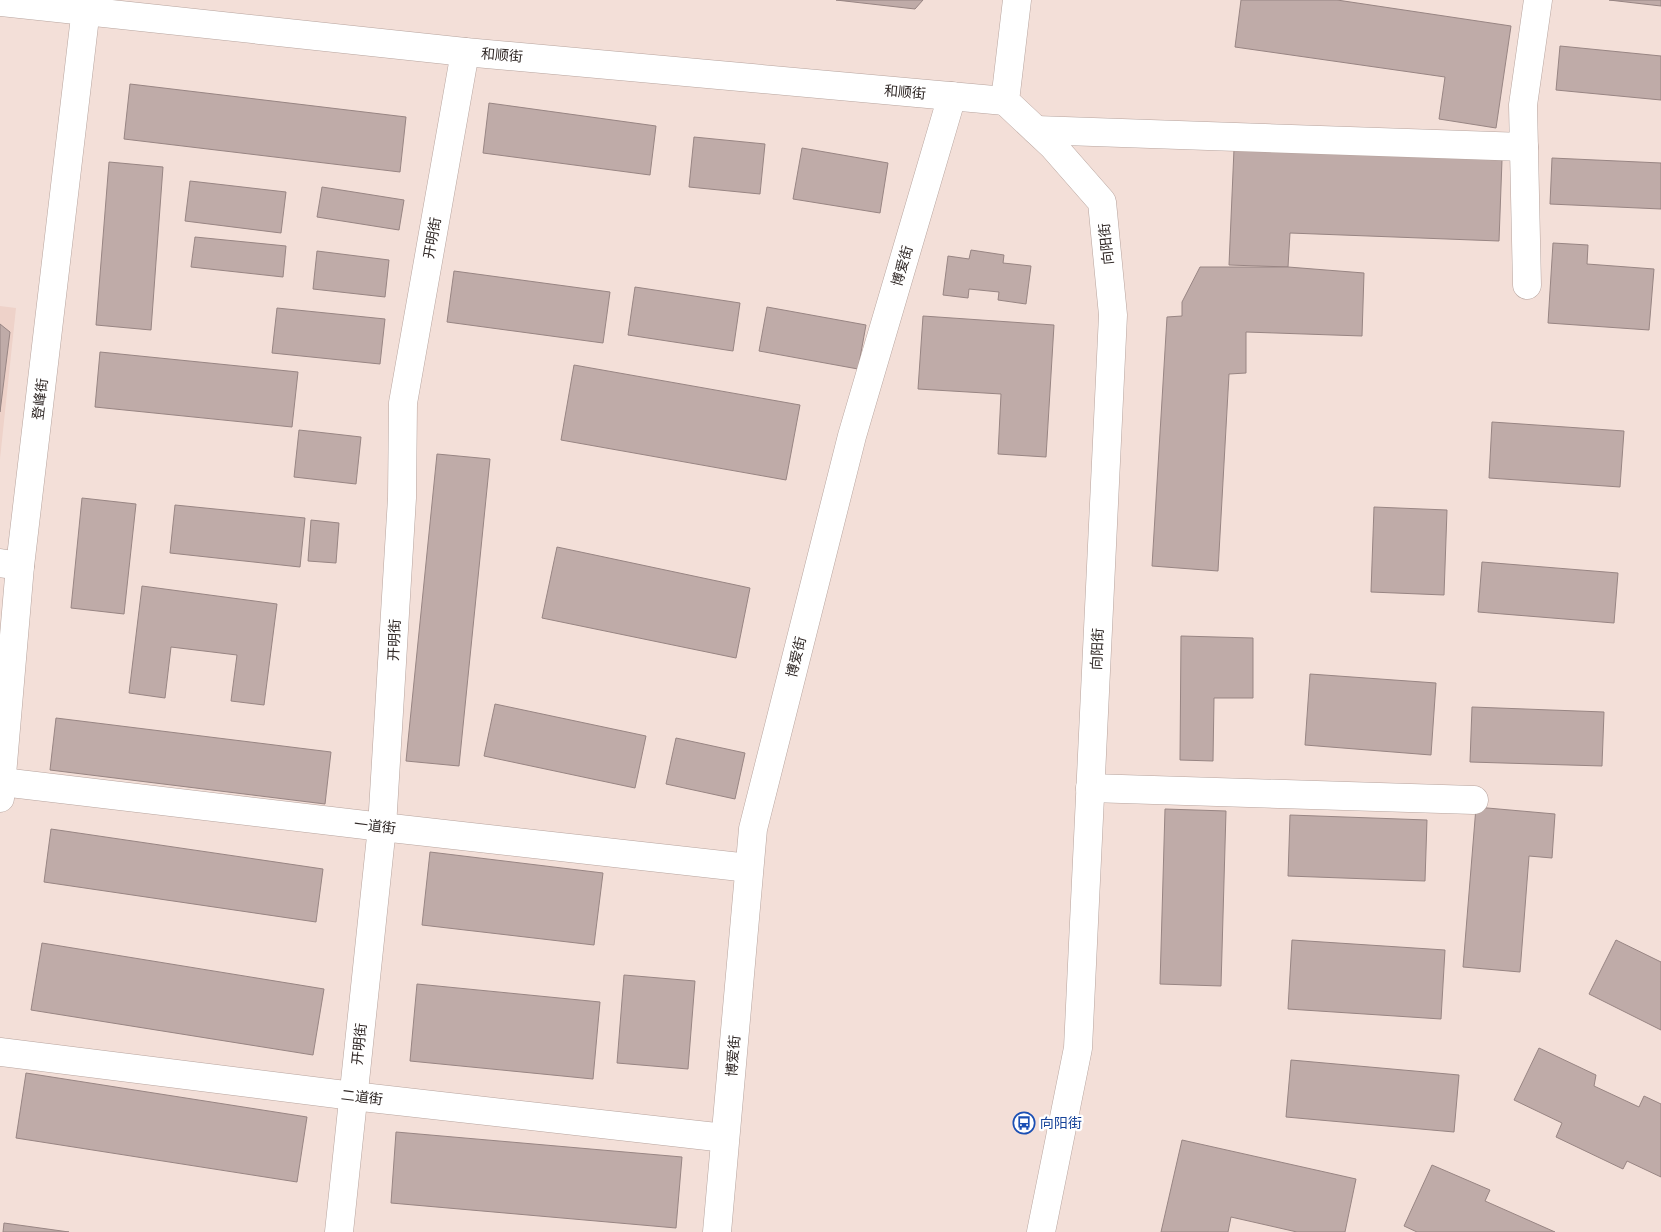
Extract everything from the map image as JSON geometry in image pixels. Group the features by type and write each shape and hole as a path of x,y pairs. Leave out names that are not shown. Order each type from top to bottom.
{"street":[{"path":"1005,101 1017,0"},
{"path":"1526,285 1524,105 1538,0"},
{"name":"和顺街","path":"0,2 87,6 465,52 1005,101"},
{"name":"登峰街","path":"1,790 10,565 87,6"},
{"name":"开明街","path":"339,1232 382,827 402,498 403,403 465,52"},
{"name":"博爱街","path":"717,1232 753,829 852,436 952,96"},
{"name":"向阳街","path":"1005,101 1054,146 1102,202 1113,315 1078,1048 1041,1232"},
{"path":"1036,130 1524,147"},
{"path":"1090,788 1474,800"},
{"name":"一道街","path":"1,790 382,827 749,868"},
{"name":"二道街","path":"0,1052 353,1096 725,1138"}],"shaded area":[{"path":"0,306 16,308 0,459"}],"building":[{"path":"836,0 923,0 915,9"},
{"path":"1241,0 1337,0 1511,26 1496,128 1439,119 1445,77 1235,47"},
{"path":"1609,0 1661,0 1661,6"},
{"path":"1560,46 1661,56 1661,100 1556,90"},
{"path":"130,84 406,117 400,172 124,139"},
{"path":"489,103 656,126 650,175 483,153"},
{"path":"694,137 765,144 760,194 689,187"},
{"path":"802,148 888,163 880,213 793,199"},
{"path":"1234,149 1502,160 1499,241 1290,233 1288,267 1229,265"},
{"path":"1552,158 1661,163 1661,209 1550,204"},
{"path":"109,162 163,167 151,330 96,325"},
{"path":"190,181 286,192 281,233 185,221"},
{"path":"322,187 404,200 399,230 317,217"},
{"path":"195,237 286,246 283,277 191,267"},
{"path":"1553,243 1588,245 1587,264 1654,269 1649,330 1548,323"},
{"path":"971,250 1004,255 1003,263 1031,266 1026,304 998,300 999,292 969,289 968,298 943,295 948,256 969,259"},
{"path":"317,251 389,260 385,297 313,289"},
{"path":"1200,267 1288,267 1364,273 1362,336 1246,332 1246,373 1229,374 1218,571 1152,566 1167,317 1182,316 1182,302"},
{"path":"454,271 610,292 603,343 447,322"},
{"path":"635,287 740,303 733,351 628,335"},
{"path":"767,307 866,325 858,369 759,351"},
{"path":"277,308 385,319 380,364 272,353"},
{"path":"923,316 1054,325 1046,457 998,454 1001,394 918,389"},
{"path":"0,324 10,332 0,412"},
{"path":"100,352 298,372 292,427 95,407"},
{"path":"574,365 800,405 786,480 561,440"},
{"path":"1492,422 1624,431 1620,487 1489,478"},
{"path":"299,430 361,437 356,484 294,477"},
{"path":"437,454 490,459 459,766 406,761"},
{"path":"82,498 136,504 124,614 71,608"},
{"path":"175,505 305,518 300,567 170,553"},
{"path":"1374,507 1447,510 1444,595 1371,592"},
{"path":"311,520 339,523 336,563 308,561"},
{"path":"557,547 750,588 736,658 542,618"},
{"path":"1482,562 1618,573 1614,623 1478,612"},
{"path":"142,586 277,604 264,705 231,701 237,655 171,647 165,698 129,693"},
{"path":"1181,636 1253,638 1253,698 1214,698 1213,761 1180,760"},
{"path":"1310,674 1436,683 1431,755 1305,745"},
{"path":"495,704 646,736 635,788 484,756"},
{"path":"1472,707 1604,712 1602,766 1470,762"},
{"path":"56,718 331,752 325,804 50,770"},
{"path":"676,738 745,753 735,799 666,784"},
{"path":"1476,807 1555,814 1552,858 1529,856 1520,972 1463,967"},
{"path":"1165,809 1226,811 1221,986 1160,984"},
{"path":"1290,815 1427,820 1425,881 1288,876"},
{"path":"51,829 323,869 316,922 44,882"},
{"path":"430,852 603,873 594,945 422,925"},
{"path":"1292,940 1445,950 1441,1019 1288,1009"},
{"path":"1616,940 1661,962 1661,1030 1589,994"},
{"path":"42,943 324,989 313,1055 31,1010"},
{"path":"624,975 695,981 688,1069 617,1063"},
{"path":"417,984 600,1002 593,1079 410,1061"},
{"path":"1539,1048 1596,1075 1594,1086 1639,1107 1644,1096 1661,1104 1661,1177 1627,1161 1623,1169 1556,1137 1562,1123 1514,1100"},
{"path":"1291,1060 1459,1075 1454,1132 1286,1117"},
{"path":"26,1073 307,1117 297,1182 16,1138"},
{"path":"396,1132 682,1157 676,1228 391,1203"},
{"path":"1182,1140 1356,1179 1345,1232 1297,1232 1231,1217 1228,1232 1161,1232"},
{"path":"1432,1165 1490,1190 1485,1201 1555,1232 1417,1232 1404,1226"},
{"path":"4,1223 69,1232 3,1232"}],"place":[{"name":"向阳街","path":"1024,1123"}]}
